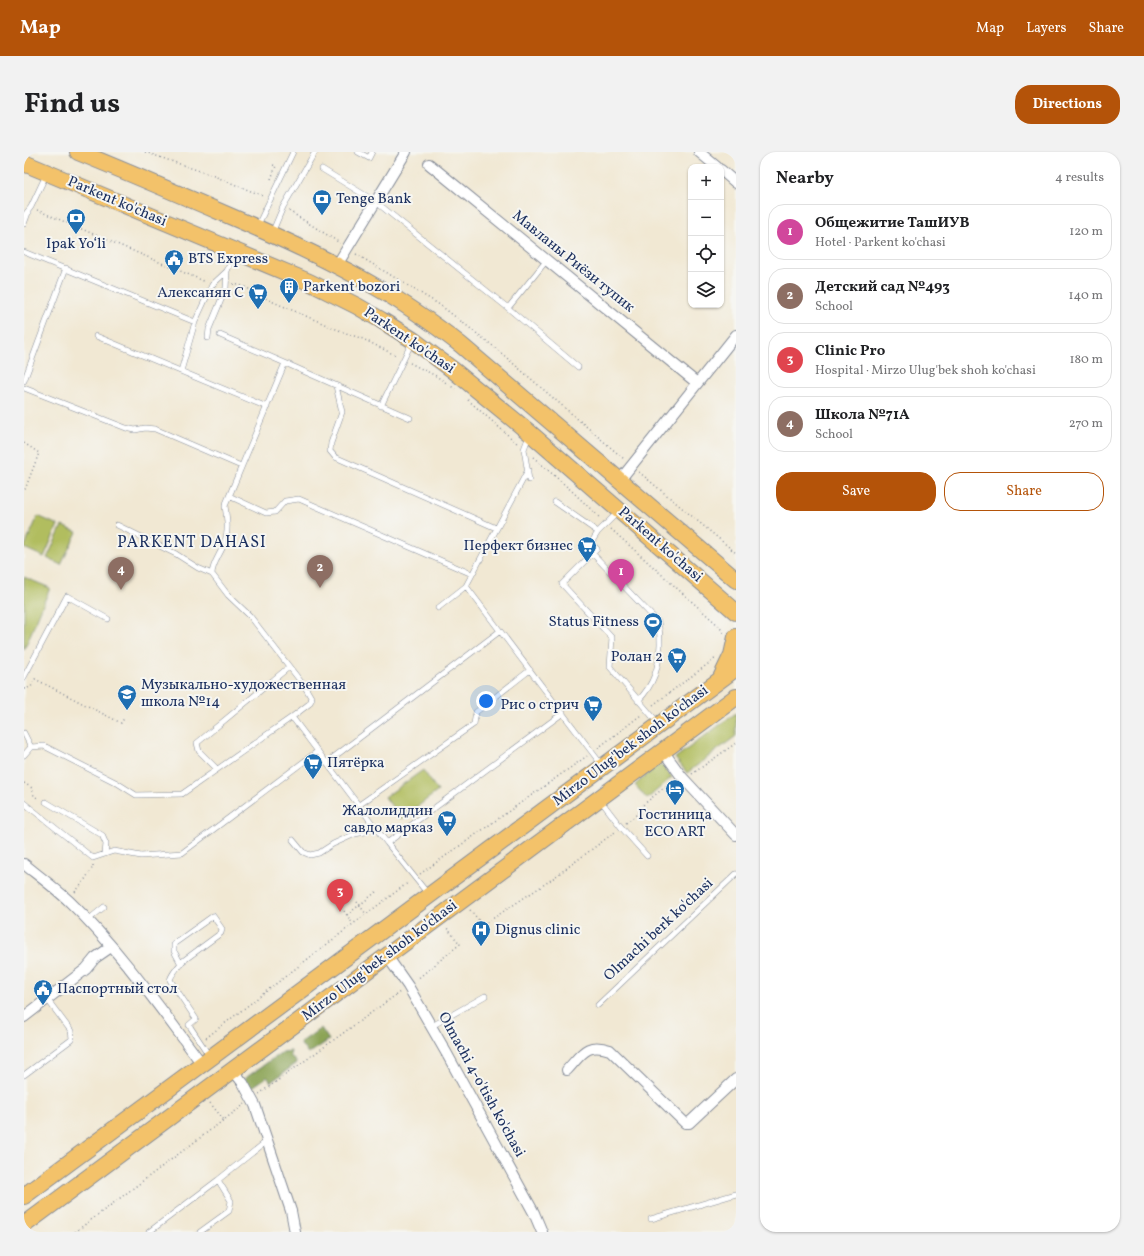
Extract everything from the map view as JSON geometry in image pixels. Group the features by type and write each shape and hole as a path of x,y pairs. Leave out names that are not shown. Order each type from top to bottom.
{"main road":[{"name":"Parkent ko'chasi","path":"78,152 272,234 337,265 377,287 420,314 461,345 736,580"},
{"name":"Parkent ko'chasi","path":"24,163 309,282 369,313 413,340 453,370 530,433 735,614"},
{"path":"719,681 730,660 731,637"},
{"name":"Mirzo Ulug'bek shoh ko'chasi","path":"24,1196 736,668"},
{"name":"Mirzo Ulug'bek shoh ko'chasi","path":"24,1225 387,956 444,919 599,798 736,697"},
{"path":"430,895 444,919"},
{"path":"206,1060 216,1082"}],"street":[{"path":"337,265 406,152"},
{"path":"699,152 713,164"},
{"name":"Мавланы Риёзи тупик","path":"429,164 697,383"},
{"path":"724,173 736,183"},
{"path":"620,480 736,335"},
{"path":"663,751 682,777 736,835"},
{"path":"24,864 68,900 88,920 206,1060"},
{"path":"24,1016 86,969 95,958 111,947"},
{"name":"Olmachi 4-o'tish ko'chasi","path":"387,956 408,986 432,1026 534,1213 542,1232"},
{"path":"567,1070 583,1052 590,1048 600,1046 610,1050 685,1123 692,1121 736,1080"},
{"path":"233,1070 252,1099 268,1141 291,1211 295,1232"}],"lane":[{"path":"256,227 293,152"},
{"path":"272,234 283,207 315,152"},
{"path":"358,152 368,158 372,152"},
{"path":"322,169 376,202 508,308 578,367"},
{"path":"24,224 28,212 48,173"},
{"path":"181,371 195,322 212,285 227,270 236,251"},
{"path":"24,252 195,322"},
{"path":"508,308 547,260"},
{"path":"24,381 66,268"},
{"path":"208,338 209,329 226,288 227,270"},
{"path":"220,335 410,418"},
{"path":"96,336 267,407"},
{"path":"381,406 413,340"},
{"path":"212,574 225,542 228,528 225,506 285,363"},
{"path":"336,386 342,412 330,447 330,451 335,457 496,528"},
{"path":"24,388 126,428 135,430 145,428 155,429 241,466"},
{"path":"529,480 524,449 530,433"},
{"path":"438,608 466,586 528,470"},
{"path":"229,496 266,513 275,512 285,501 299,499 472,574"},
{"path":"555,502 598,532"},
{"path":"619,510 598,532 591,543 597,549 562,584 612,638 610,667 659,725"},
{"path":"24,755 31,747 44,746 117,783 136,795 182,794 310,704 312,699 305,687 250,616 228,595 212,574 198,568 176,554 117,525"},
{"path":"593,554 658,622 660,630 660,658 651,684 638,702"},
{"path":"466,586 603,767"},
{"path":"24,677 67,596 108,619"},
{"path":"326,763 500,630"},
{"path":"217,769 199,751 197,743 288,667"},
{"path":"359,805 474,724 476,712 530,670"},
{"path":"387,843 563,713"},
{"path":"292,717 387,843 430,895"},
{"path":"24,733 31,747"},
{"path":"24,803 93,858 114,851 141,856 182,853 318,751"},
{"path":"599,798 621,827 647,856"},
{"path":"46,802 102,835 106,844 106,854"},
{"path":"293,840 303,852 310,855 319,853 333,844 355,834 365,832 374,826"},
{"name":"Olmachi berk ko'chasi","path":"598,1004 736,874"},
{"path":"88,920 104,907"},
{"path":"181,964 174,951 175,943 213,916 222,930 221,933 181,964 171,976 170,980 196,1019 189,1025 200,1043 206,1060"},
{"path":"432,1026 485,996"},
{"path":"24,1075 72,1038 71,1031 47,999"},
{"path":"149,1232 268,1141"},
{"path":"200,1232 229,1210 231,1201 218,1180"},
{"path":"651,1219 736,1194"}],"path":[{"path":"271,179 276,166 273,165"},
{"path":"238,186 239,181"},
{"path":"28,212 212,285"},
{"path":"226,282 244,286 271,301 363,339 436,376 455,389"},
{"path":"465,398 573,492 606,524 731,637"},
{"path":"24,443 39,453 24,492"},
{"path":"200,1043 366,914 592,752 646,710 690,679 719,655"},
{"path":"24,689 31,688 36,679 121,723 125,717"},
{"path":"682,777 689,776 736,743"},
{"path":"466,911 469,908 484,925 548,882 621,827 645,808 643,805 670,782"},
{"path":"24,783 32,788 34,796 46,802"},
{"path":"68,900 82,884 93,867 93,858"},
{"path":"347,915 376,892"},
{"path":"357,902 366,914"},
{"path":"344,911 353,924"},
{"path":"75,1232 252,1099 408,986 460,944 444,919"},
{"path":"207,1099 224,1120"}],"green space":[{"path":"38,516 58,525 44,557 24,548"},
{"path":"62,526 77,532 61,565 47,558"},
{"path":"24,577 50,588 24,650"},
{"path":"736,713 736,736 687,773 675,758"},
{"path":"660,765 664,767 672,777 647,799 635,785 656,766"},
{"path":"423,770 438,791 401,819 385,797"},
{"path":"321,1028 329,1040 308,1054 300,1043"},
{"path":"291,1051 290,1055 297,1063 271,1082 267,1077 251,1088 244,1079 282,1052"}],"place":[{"name":"Tenge Bank","path":"322,216"},
{"name":"Ipak Yoʻli","path":"76,235"},
{"name":"BTS Express","path":"174,276"},
{"name":"Parkent bozori","path":"289,304"},
{"name":"Алексанян С","path":"258,310"},
{"name":"Перфект бизнес","path":"587,563"},
{"name":"Детский сад №493","path":"320,588"},
{"name":"Школа №71А","path":"121,590"},
{"name":"Общежитие ТашИУВ","path":"621,592"},
{"name":"Status Fitness","path":"653,639"},
{"name":"Ролан 2","path":"677,674"},
{"name":"Музыкально-художественная школа №14","path":"127,711"},
{"name":"Рис о стрич","path":"593,722"},
{"name":"Пятёрка","path":"313,780"},
{"name":"Гостиница ECO ART","path":"675,806"},
{"name":"Жалолиддин савдо марказ","path":"447,837"},
{"name":"Clinic Pro","path":"340,912"},
{"name":"Dignus clinic","path":"481,947"},
{"name":"Паспортный стол","path":"43,1006"}],"district":[{"name":"PARKENT DAHASI","path":"192,543"}]}
